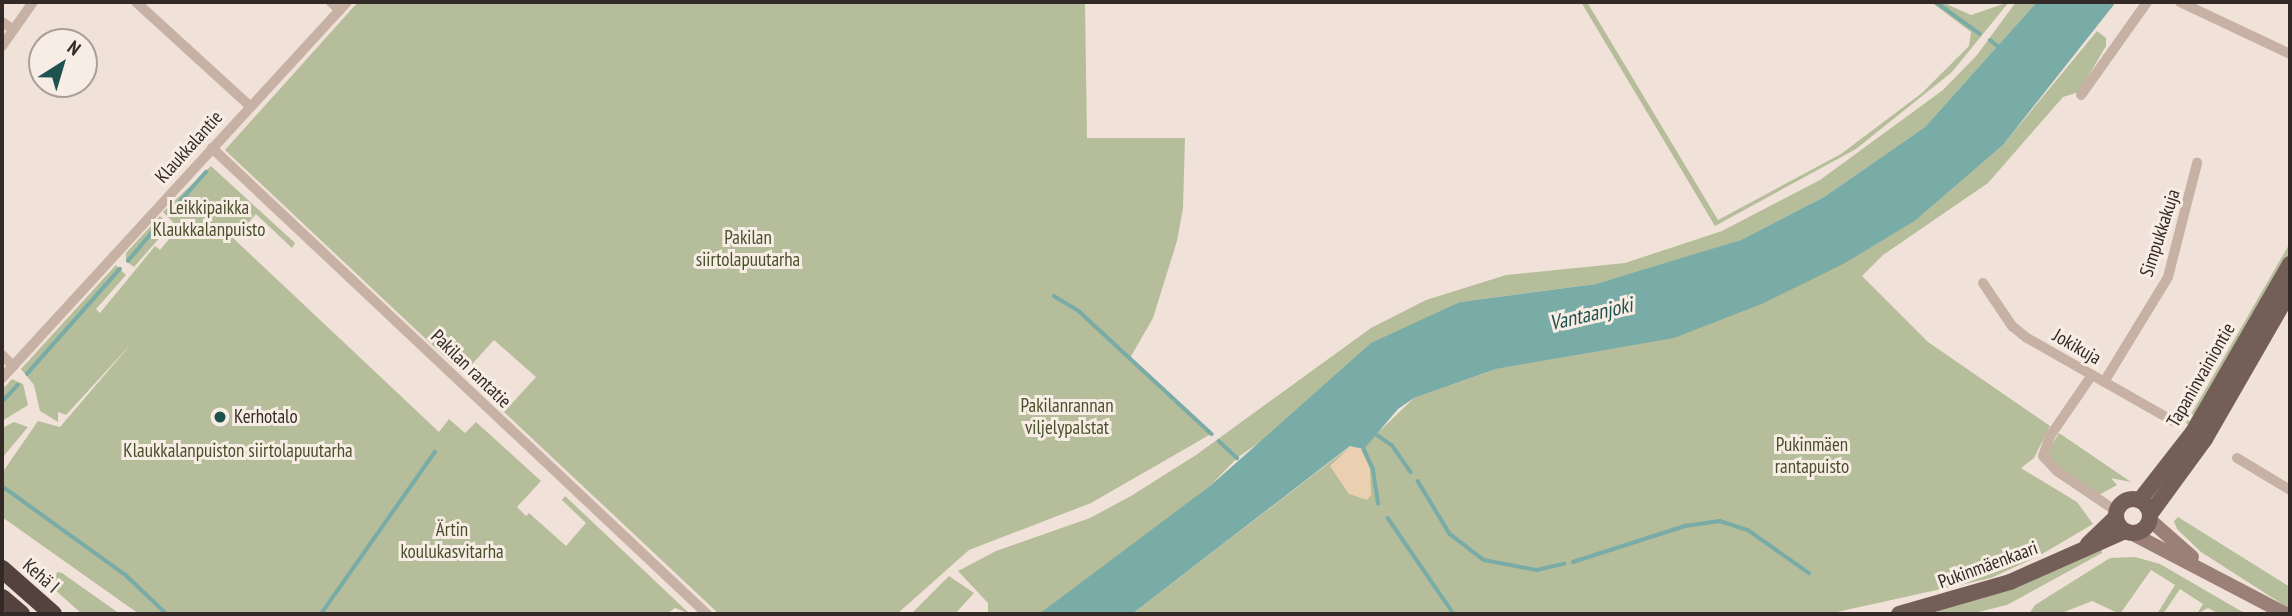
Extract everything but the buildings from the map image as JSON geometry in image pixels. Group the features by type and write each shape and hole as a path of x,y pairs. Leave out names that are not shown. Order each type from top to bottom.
{"highway":[{"name":"Kehä I","path":"2,569 53,614"},
{"path":"2,597 21,614"}],"main road":[{"name":"Tapaninvainiontie","path":"2140,500 2193,432 2290,264"},
{"name":"Tapaninvainiontie","path":"2150,517 2205,439 2290,291"},
{"name":"Pukinmäenkaari","path":"2088,544 2125,501 2140,500"},
{"path":"2140,500 2150,517 2207,569"},
{"path":"2116,514 2129,532 2207,569 2286,614"},
{"name":"Pukinmäenkaari","path":"1899,614 2010,582 2088,544 2144,530 2150,517"}],"street":[{"path":"2,46 33,2"},
{"path":"136,2 250,106"},
{"path":"331,2 340,10"},
{"name":"Klaukkalantie","path":"2,378 347,2"},
{"path":"2081,95 2147,2"},
{"path":"2180,2 2290,54"},
{"path":"2,22 14,30"},
{"name":"Pakilan rantatie","path":"212,148 707,614"},
{"name":"Simpukkakuja","path":"2104,382 2168,277 2197,163"},
{"name":"Jokikuja","path":"1983,283 2012,326 2173,421"},
{"path":"2,355 13,366"},
{"path":"2092,375 2052,434 2043,456 2057,471 2116,514"},
{"path":"2237,458 2290,490"}],"green space":[{"name":"Pakilan siirtolapuutarha","path":"358,2 1085,2 1087,138 1185,138 1183,208 1177,241 1153,318 1130,358 1211,434 1091,503 969,550 897,614 719,614 504,412 536,377 494,340 463,374 225,150"},
{"path":"1581,2 1587,2 1718,220 1841,154 1922,93 1969,46 1971,32 1931,2 1942,2 1971,15 2009,2 1952,72 1856,149 1715,226"},
{"path":"2016,2 2037,2 1925,127 1824,197 1741,240 1596,284 1460,302 1237,458 1210,486 1117,560 1039,614 988,614 988,603 958,571 996,551 1090,518 1131,496 1196,455 1371,328 1426,300 1506,275 1625,263 1722,231 1820,180 1943,90 1977,55"},
{"name":"Pukinmäen rantapuisto","path":"2097,31 2106,38 2106,46 2079,92 2063,97 1988,183 1883,255 1862,276 1928,342 2050,426 2034,458 2021,468 2077,502 2093,524 2037,557 1991,578 1828,614 1132,614 1351,446 1361,449 1414,398 1496,369 1583,353 1916,220 2003,145"},
{"path":"211,166 295,243 292,248 256,214 234,239 439,432 449,419 465,433 476,422 541,481 517,507 526,516 529,513 566,546 586,523 562,500 565,496 690,614 675,608 667,614 139,614 2,517 2,473 38,421 60,427 132,343 66,415 58,412 58,422 40,411 34,385 21,369 116,265 126,275 96,309 100,313 155,246 160,250 175,232 170,226 173,222 163,212"},
{"path":"160,216 170,226 134,267 126,261 126,253"},
{"path":"2290,243 2290,257 2191,427 2186,423"},
{"path":"12,379 23,384 28,405 2,421 2,390"},
{"path":"14,422 28,427 2,458 2,428"},
{"path":"2059,433 2131,482 2111,478 2117,485 2099,495 2051,461 2048,451"},
{"path":"2178,517 2290,587 2290,609 2201,552 2177,529 2174,521"},
{"path":"2102,545 2102,553 2007,605 1970,614 1926,614 2017,587"},
{"path":"2135,557 2160,564 2246,614 2219,614 2208,608 2197,614 2203,604 2180,589 2163,614 2157,614 2175,585 2151,570 2120,614 2092,601 2059,614 2029,614 2035,605 2110,558"},
{"path":"57,572 120,614 82,614 54,589 62,586 55,580"},
{"path":"949,576 974,593 955,614 911,614"}],"sand":[{"path":"1351,446 1361,449 1370,469 1371,495 1367,500 1349,494 1330,466"}],"water":[{"name":"Vantaanjoki","path":"2037,2 2116,2 2003,145 1916,220 1845,263 1764,303 1674,338 1496,369 1414,398 1398,409 1364,449 1350,446 1132,614 1039,614 1210,486 1371,343 1460,302 1596,284 1741,240 1824,197 1925,127"}],"waterway":[{"path":"1936,2 1980,34"},
{"path":"1990,40 1999,47"},
{"path":"169,214 206,172"},
{"path":"128,261 161,222"},
{"path":"27,374 120,269"},
{"path":"1054,296 1079,311 1212,434"},
{"path":"2,402 18,385"},
{"path":"1377,435 1392,445 1411,472"},
{"path":"1219,441 1237,458"},
{"path":"1364,449 1373,468 1379,504"},
{"path":"321,614 435,452"},
{"path":"1418,481 1450,534 1484,560 1537,570 1564,564"},
{"path":"2,486 126,575 167,614"},
{"path":"1388,518 1454,614"},
{"path":"1573,562 1685,526 1720,521 1748,530 1809,573"}],"place":[{"name":"Kerhotalo","path":"220,417"}],"park label":[{"name":"Leikkipaikka Klaukkalanpuisto","path":"209,219"},
{"name":"Pakilanrannan viljelypalstat","path":"1067,417"},
{"name":"Klaukkalanpuiston siirtolapuutarha","path":"238,451"},
{"name":"Ärtin koulukasvitarha","path":"452,541"}]}
